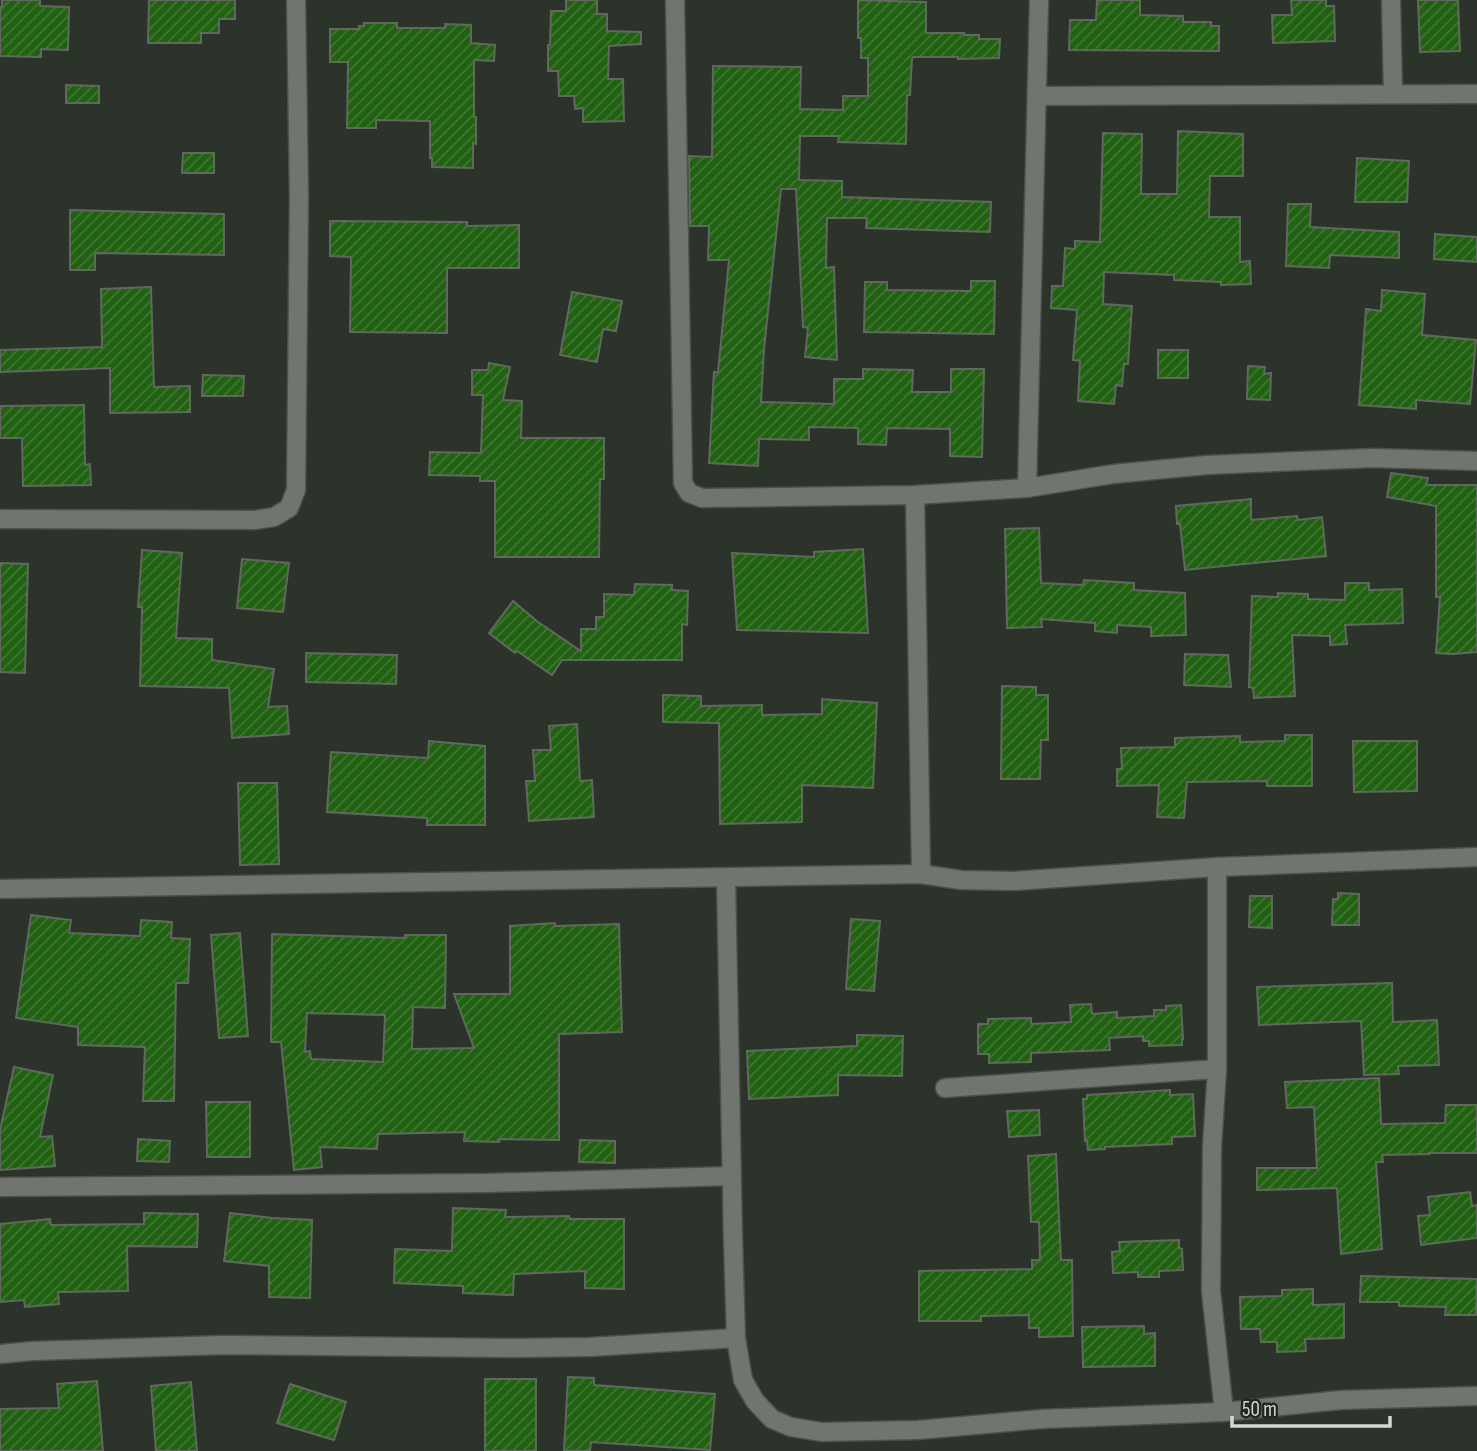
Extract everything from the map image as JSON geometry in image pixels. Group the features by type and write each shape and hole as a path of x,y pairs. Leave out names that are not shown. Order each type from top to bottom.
{"street":[{"path":"0,519 255,520 274,517 289,508 296,490 299,198 296,0"},
{"path":"675,0 683,483 689,493 702,498 915,495 1027,488 1113,474 1207,465 1373,458 1477,461"},
{"path":"1027,488 1040,0"},
{"path":"1391,0 1393,94"},
{"path":"1038,96 1477,93"},
{"path":"915,495 921,874"},
{"path":"0,889 921,874 961,880 1014,881 1217,867 1477,857"},
{"path":"1217,867 1217,1069 1212,1147 1211,1291 1224,1412"},
{"path":"726,878 736,1338 743,1380 755,1401 772,1419 791,1427 822,1432 918,1430 1042,1419 1224,1412 1341,1400 1477,1396"},
{"path":"944,1088 1217,1069"},
{"path":"0,1187 488,1183 732,1176"},
{"path":"0,1354 223,1345 590,1347 736,1338"}],"building":[{"path":"2,0 40,0 40,6 69,7 68,50 41,49 41,57 0,56"},
{"path":"149,0 235,0 235,19 219,19 219,33 201,33 201,43 148,43"},
{"path":"566,0 597,0 597,14 607,14 607,31 641,32 641,44 609,46 608,79 623,79 624,121 583,122 583,108 575,109 574,96 559,96 558,71 548,71 548,45 551,11 566,11"},
{"path":"858,0 926,2 926,33 964,33 979,35 979,39 1000,39 999,58 913,57 910,95 907,95 906,144 838,142 839,136 800,136 799,180 842,181 842,197 991,202 990,232 866,228 867,218 827,218 826,268 834,267 837,360 805,357 808,328 803,327 796,189 781,189 761,402 834,404 834,379 863,379 863,369 913,370 912,392 951,392 951,369 984,369 982,457 950,456 950,429 887,428 886,445 858,444 858,428 809,427 809,440 759,439 758,466 709,463 714,372 718,372 729,260 708,260 709,226 690,226 689,156 712,157 713,66 801,67 800,109 843,110 843,96 868,96 868,58 861,58 861,38 858,38"},
{"path":"1097,0 1140,0 1140,15 1183,16 1183,22 1211,22 1211,26 1219,26 1219,51 1069,50 1070,20 1096,20"},
{"path":"1291,0 1326,0 1326,6 1334,6 1335,41 1273,43 1272,15 1292,15"},
{"path":"1418,0 1458,0 1460,51 1420,52"},
{"path":"364,23 397,23 397,28 471,25 471,43 495,45 494,61 474,60 476,144 473,143 473,168 432,167 430,121 376,120 376,128 347,128 348,62 330,62 330,29 359,29"},
{"path":"66,85 99,86 99,103 66,103"},
{"path":"1178,131 1243,134 1243,176 1210,176 1209,217 1240,217 1240,262 1250,261 1251,284 1221,285 1221,282 1174,280 1174,275 1104,272 1103,304 1132,306 1128,364 1124,364 1122,386 1116,385 1114,404 1078,401 1080,361 1073,360 1077,310 1051,308 1052,286 1063,286 1065,248 1075,249 1075,241 1100,242 1103,133 1142,134 1141,194 1177,194"},
{"path":"183,153 214,153 214,173 182,173"},
{"path":"1357,158 1409,161 1407,202 1355,202"},
{"path":"1288,204 1311,204 1310,227 1399,232 1399,258 1330,255 1329,268 1286,266"},
{"path":"70,210 224,214 224,255 95,253 95,270 70,270"},
{"path":"330,221 467,222 467,226 519,225 519,268 447,268 447,333 350,332 351,257 330,256"},
{"path":"1435,234 1477,237 1477,262 1434,259"},
{"path":"971,281 995,281 994,334 864,332 865,282 887,282 887,290 971,291"},
{"path":"151,287 154,387 190,386 190,412 110,413 110,368 0,372 0,350 102,347 101,289"},
{"path":"1382,290 1425,294 1422,335 1476,340 1470,404 1416,400 1416,409 1359,405 1366,309 1381,311"},
{"path":"572,292 622,301 616,331 603,329 597,362 560,355"},
{"path":"1158,350 1188,350 1188,378 1158,378"},
{"path":"489,363 510,367 503,400 522,401 521,438 604,438 604,479 600,479 599,557 495,557 495,481 480,481 480,476 429,475 430,452 481,453 483,395 472,395 472,370 488,370"},
{"path":"1248,366 1265,367 1264,374 1271,373 1270,400 1247,399"},
{"path":"203,375 244,376 243,396 202,396"},
{"path":"84,405 85,465 90,464 91,485 23,486 22,438 0,438 0,406"},
{"path":"1391,473 1428,478 1426,485 1477,485 1477,652 1436,653 1440,597 1436,597 1436,506 1387,497"},
{"path":"1251,499 1251,520 1322,517 1326,556 1185,570 1176,506"},
{"path":"1039,528 1041,583 1083,585 1084,580 1134,583 1134,590 1185,593 1186,635 1151,636 1151,627 1117,625 1117,633 1095,631 1095,623 1041,619 1042,627 1007,628 1005,529"},
{"path":"863,549 868,633 737,630 732,553 814,557 814,552"},
{"path":"142,550 182,553 176,638 212,639 212,660 274,669 268,707 287,706 289,734 232,738 229,688 140,686 142,607 138,607"},
{"path":"242,559 289,563 283,612 237,608"},
{"path":"0,563 28,564 25,673 0,672"},
{"path":"1345,583 1369,583 1369,590 1402,589 1403,623 1345,625 1347,644 1330,645 1330,636 1292,635 1295,696 1254,698 1253,688 1249,687 1252,596 1308,594 1308,599 1345,600"},
{"path":"635,584 672,585 672,590 688,591 687,625 682,624 682,660 562,660 552,675 517,651 515,653 489,633 513,601 538,622 581,651 581,629 596,629 596,617 604,617 604,594 634,595"},
{"path":"306,653 397,655 396,684 306,682"},
{"path":"1185,654 1228,655 1231,687 1184,685"},
{"path":"1002,686 1036,687 1036,695 1048,695 1048,740 1041,740 1040,779 1001,779"},
{"path":"663,695 701,696 701,706 762,705 762,715 822,714 822,699 877,703 873,788 802,785 802,822 720,824 719,723 663,722"},
{"path":"577,724 580,781 592,780 594,817 529,821 526,781 535,781 533,750 551,750 549,726"},
{"path":"1285,735 1312,735 1312,786 1267,786 1267,781 1187,782 1184,818 1157,817 1159,785 1117,786 1117,769 1122,769 1121,748 1175,747 1175,738 1240,736 1240,742 1285,741"},
{"path":"429,741 485,746 485,825 427,825 427,818 327,812 331,752 428,758"},
{"path":"1353,741 1417,741 1417,791 1354,792"},
{"path":"238,783 277,783 279,864 240,865"},
{"path":"1338,893 1359,894 1359,925 1332,925 1333,899 1338,899"},
{"path":"1250,896 1272,896 1272,928 1249,927"},
{"path":"31,915 71,920 69,933 140,936 141,920 172,922 171,938 190,939 188,983 176,983 174,1101 143,1101 145,1047 78,1045 78,1027 16,1018"},
{"path":"851,919 880,921 874,991 846,989"},
{"path":"555,923 555,926 619,924 622,1032 559,1034 559,1140 464,1141 465,1132 378,1134 377,1149 320,1147 322,1167 294,1170 281,1042 271,1042 272,934 404,938 405,935 446,935 445,1008 413,1007 412,1049 474,1048 454,994 510,994 510,926","holes":["307,1013 385,1015 383,1062 311,1059 310,1051 305,1052"]},
{"path":"240,933 248,1036 219,1038 211,935"},
{"path":"1392,983 1393,1022 1437,1020 1439,1065 1398,1066 1399,1074 1364,1075 1361,1021 1259,1025 1257,987"},
{"path":"1091,1004 1092,1014 1117,1012 1117,1018 1154,1016 1154,1010 1166,1010 1166,1006 1181,1005 1182,1045 1149,1046 1149,1041 1143,1041 1143,1036 1109,1038 1110,1050 1031,1053 1031,1062 989,1063 989,1054 978,1054 978,1024 988,1024 988,1019 1031,1018 1031,1024 1071,1022 1070,1005"},
{"path":"857,1035 903,1036 902,1076 838,1075 838,1095 749,1099 747,1051 857,1046"},
{"path":"14,1067 53,1075 40,1137 52,1136 55,1166 0,1170 0,1130"},
{"path":"1379,1078 1381,1124 1445,1123 1446,1105 1477,1105 1477,1153 1382,1155 1383,1162 1376,1162 1382,1249 1341,1254 1337,1188 1257,1190 1257,1168 1317,1168 1314,1107 1287,1108 1285,1082"},
{"path":"1170,1090 1170,1095 1193,1094 1195,1136 1172,1137 1172,1144 1088,1150 1085,1141 1083,1099 1087,1099 1087,1095"},
{"path":"206,1102 250,1102 250,1157 207,1157"},
{"path":"1039,1110 1040,1135 1009,1137 1007,1111"},
{"path":"138,1139 170,1141 169,1162 137,1161"},
{"path":"580,1140 615,1141 615,1163 579,1162"},
{"path":"1056,1154 1061,1260 1072,1260 1073,1336 1039,1337 1039,1328 1029,1328 1029,1315 981,1316 981,1321 919,1321 919,1271 1032,1269 1032,1260 1040,1260 1039,1222 1031,1222 1028,1156"},
{"path":"1470,1192 1472,1206 1477,1205 1477,1238 1421,1245 1418,1216 1430,1215 1428,1197"},
{"path":"453,1208 506,1210 505,1217 624,1219 624,1289 585,1288 585,1271 514,1274 513,1295 463,1293 463,1286 394,1283 395,1249 452,1251"},
{"path":"144,1213 198,1214 197,1247 127,1246 128,1291 58,1292 59,1304 25,1307 24,1300 0,1302 0,1224 50,1219 51,1225 144,1224"},
{"path":"230,1213 312,1220 310,1298 269,1297 269,1266 224,1261"},
{"path":"1179,1240 1183,1270 1159,1271 1159,1277 1138,1277 1138,1272 1113,1273 1112,1252 1120,1251 1119,1242"},
{"path":"1361,1276 1477,1279 1476,1315 1445,1315 1446,1307 1399,1306 1399,1302 1360,1302"},
{"path":"1313,1289 1313,1305 1344,1304 1344,1338 1305,1339 1306,1351 1277,1352 1277,1342 1261,1342 1260,1329 1241,1329 1240,1297 1282,1296 1282,1290"},
{"path":"1144,1326 1144,1334 1155,1333 1155,1366 1083,1367 1082,1327"},
{"path":"568,1377 594,1378 594,1385 715,1394 710,1450 591,1442 590,1451 564,1451"},
{"path":"485,1379 536,1379 536,1451 485,1451"},
{"path":"97,1381 103,1451 0,1451 0,1409 59,1408 57,1384"},
{"path":"191,1382 197,1451 156,1451 151,1386"},
{"path":"290,1384 346,1402 334,1440 277,1423"}]}
